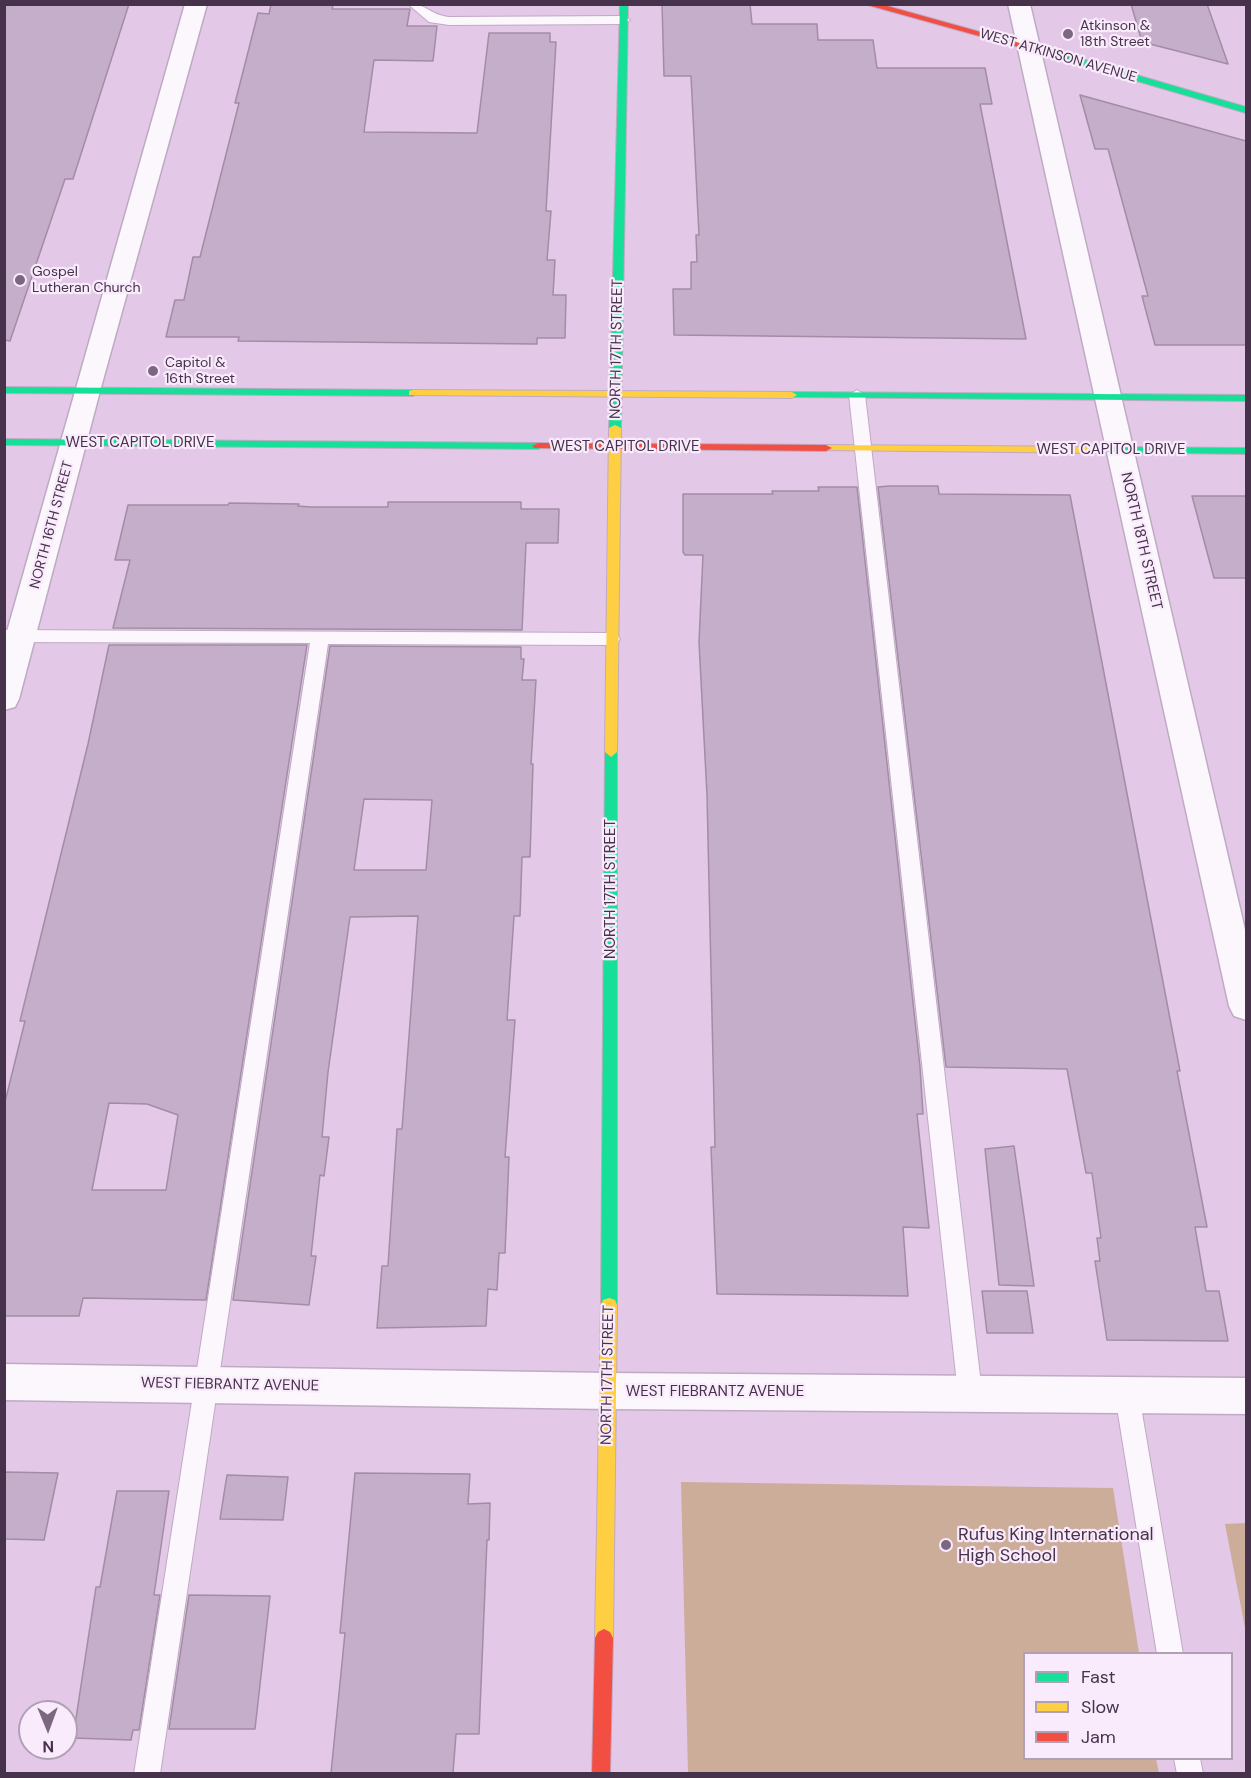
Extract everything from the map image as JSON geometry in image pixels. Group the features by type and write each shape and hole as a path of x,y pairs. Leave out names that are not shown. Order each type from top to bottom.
{"street":[{"name":"NORTH 16TH STREET","path":"4,699 13,636 74,443 196,4"},
{"name":"NORTH 17TH STREET","path":"601,1773 609,1391 611,639 624,4"},
{"name":"WEST ATKINSON AVENUE","path":"868,4 1246,110"},
{"name":"NORTH 18TH STREET","path":"1019,4 1246,1006"},
{"path":"4,390 1246,398"},
{"name":"WEST CAPITOL DRIVE","path":"4,442 1246,451"},
{"name":"WEST FIEBRANTZ AVENUE","path":"4,1383 1246,1396"}],"lane":[{"path":"414,4 434,19 448,21 624,20"},
{"path":"857,395 970,1393"},
{"path":"13,636 611,639"},
{"path":"147,1773 320,638"},
{"path":"1127,1395 1170,1652"}],"shaded area":[{"name":"Rufus King International High School","path":"681,1482 1113,1488 1139,1652 1023,1652 1023,1760 1156,1760 1159,1773 688,1773"},
{"path":"1246,1523 1246,1633 1225,1524"}],"building":[{"path":"4,4 129,4 73,179 65,179 10,341 4,340"},
{"path":"662,4 750,4 752,24 817,24 818,40 873,40 877,68 985,68 992,104 980,104 1026,339 674,335 673,289 691,289 691,262 697,262 696,235 699,235 691,76 664,76"},
{"path":"1131,4 1207,4 1228,64 1142,42"},
{"path":"271,5 333,5 332,9 410,9 407,26 437,26 433,61 374,60 364,132 477,133 489,33 550,33 550,42 556,42 546,211 551,211 547,260 555,260 553,295 566,295 565,338 537,338 537,344 238,341 239,337 166,337 175,300 184,300 193,257 200,257 239,103 235,103 258,13 269,14"},
{"path":"1080,95 1246,141 1246,345 1155,345 1142,296 1148,296 1108,149 1095,149"},
{"path":"938,486 939,494 1070,495 1180,1071 1177,1071 1207,1227 1195,1227 1206,1291 1219,1291 1228,1341 1107,1340 1095,1261 1100,1261 1097,1238 1101,1238 1092,1173 1086,1173 1067,1069 946,1067 878,487"},
{"path":"818,487 857,487 920,1067 923,1114 917,1114 929,1228 903,1227 908,1296 717,1294 711,1147 715,1147 707,795 699,642 703,555 685,555 683,552 683,494 773,494 772,491 819,491"},
{"path":"1192,496 1246,496 1246,578 1214,578"},
{"path":"388,502 521,502 521,509 559,509 558,543 526,543 522,630 113,628 130,560 115,560 128,505 228,505 229,503 299,504 298,506 311,507 388,507"},
{"path":"109,645 307,645 206,1300 83,1298 79,1316 4,1316 4,1106 25,1021 20,1021 88,744","holes":["109,1103 147,1104 178,1115 166,1190 92,1190"]},
{"path":"330,646 521,647 521,659 524,659 522,680 536,680 531,764 533,764 530,857 522,857 520,916 514,916 507,1020 515,1020 505,1157 509,1157 505,1253 499,1253 497,1290 488,1289 486,1326 377,1328 382,1266 388,1266 397,1129 402,1129 418,916 350,917 328,1072 322,1137 329,1137 324,1176 320,1175 311,1256 316,1256 309,1305 233,1300","holes":["364,799 432,800 426,870 354,870"]},
{"path":"1014,1146 1034,1286 999,1285 985,1149"},
{"path":"982,1291 1027,1291 1033,1333 987,1333"},
{"path":"4,1472 58,1473 44,1540 4,1539"},
{"path":"355,1473 470,1474 468,1504 490,1503 479,1734 456,1734 453,1773 331,1773 345,1633 340,1633"},
{"path":"227,1475 288,1477 283,1520 220,1519"},
{"path":"117,1491 169,1491 154,1595 160,1595 139,1730 133,1730 131,1740 78,1738 78,1705 96,1587 100,1587"},
{"path":"189,1595 270,1596 255,1729 169,1729"}],"traffic: fast":[{"path":"615,428 624,4"},
{"path":"1065,57 1246,110"},
{"path":"4,390 413,393"},
{"path":"792,395 1246,398"},
{"path":"4,442 538,446"},
{"path":"1104,450 1246,451"},
{"path":"609,1305 611,752"}],"traffic: slow":[{"path":"413,393 792,395"},
{"path":"611,752 615,428"},
{"path":"826,448 1104,450"},
{"path":"604,1638 609,1305"}],"traffic: jam":[{"path":"868,4 1065,57"},
{"path":"538,446 826,448"},
{"path":"601,1774 604,1638"}],"place":[{"name":"Atkinson & 18th Street","path":"1068,34"},
{"name":"Gospel Lutheran Church","path":"20,280"},
{"name":"Capitol & 16th Street","path":"153,371"},
{"name":"Rufus King International High School","path":"946,1545"}]}
